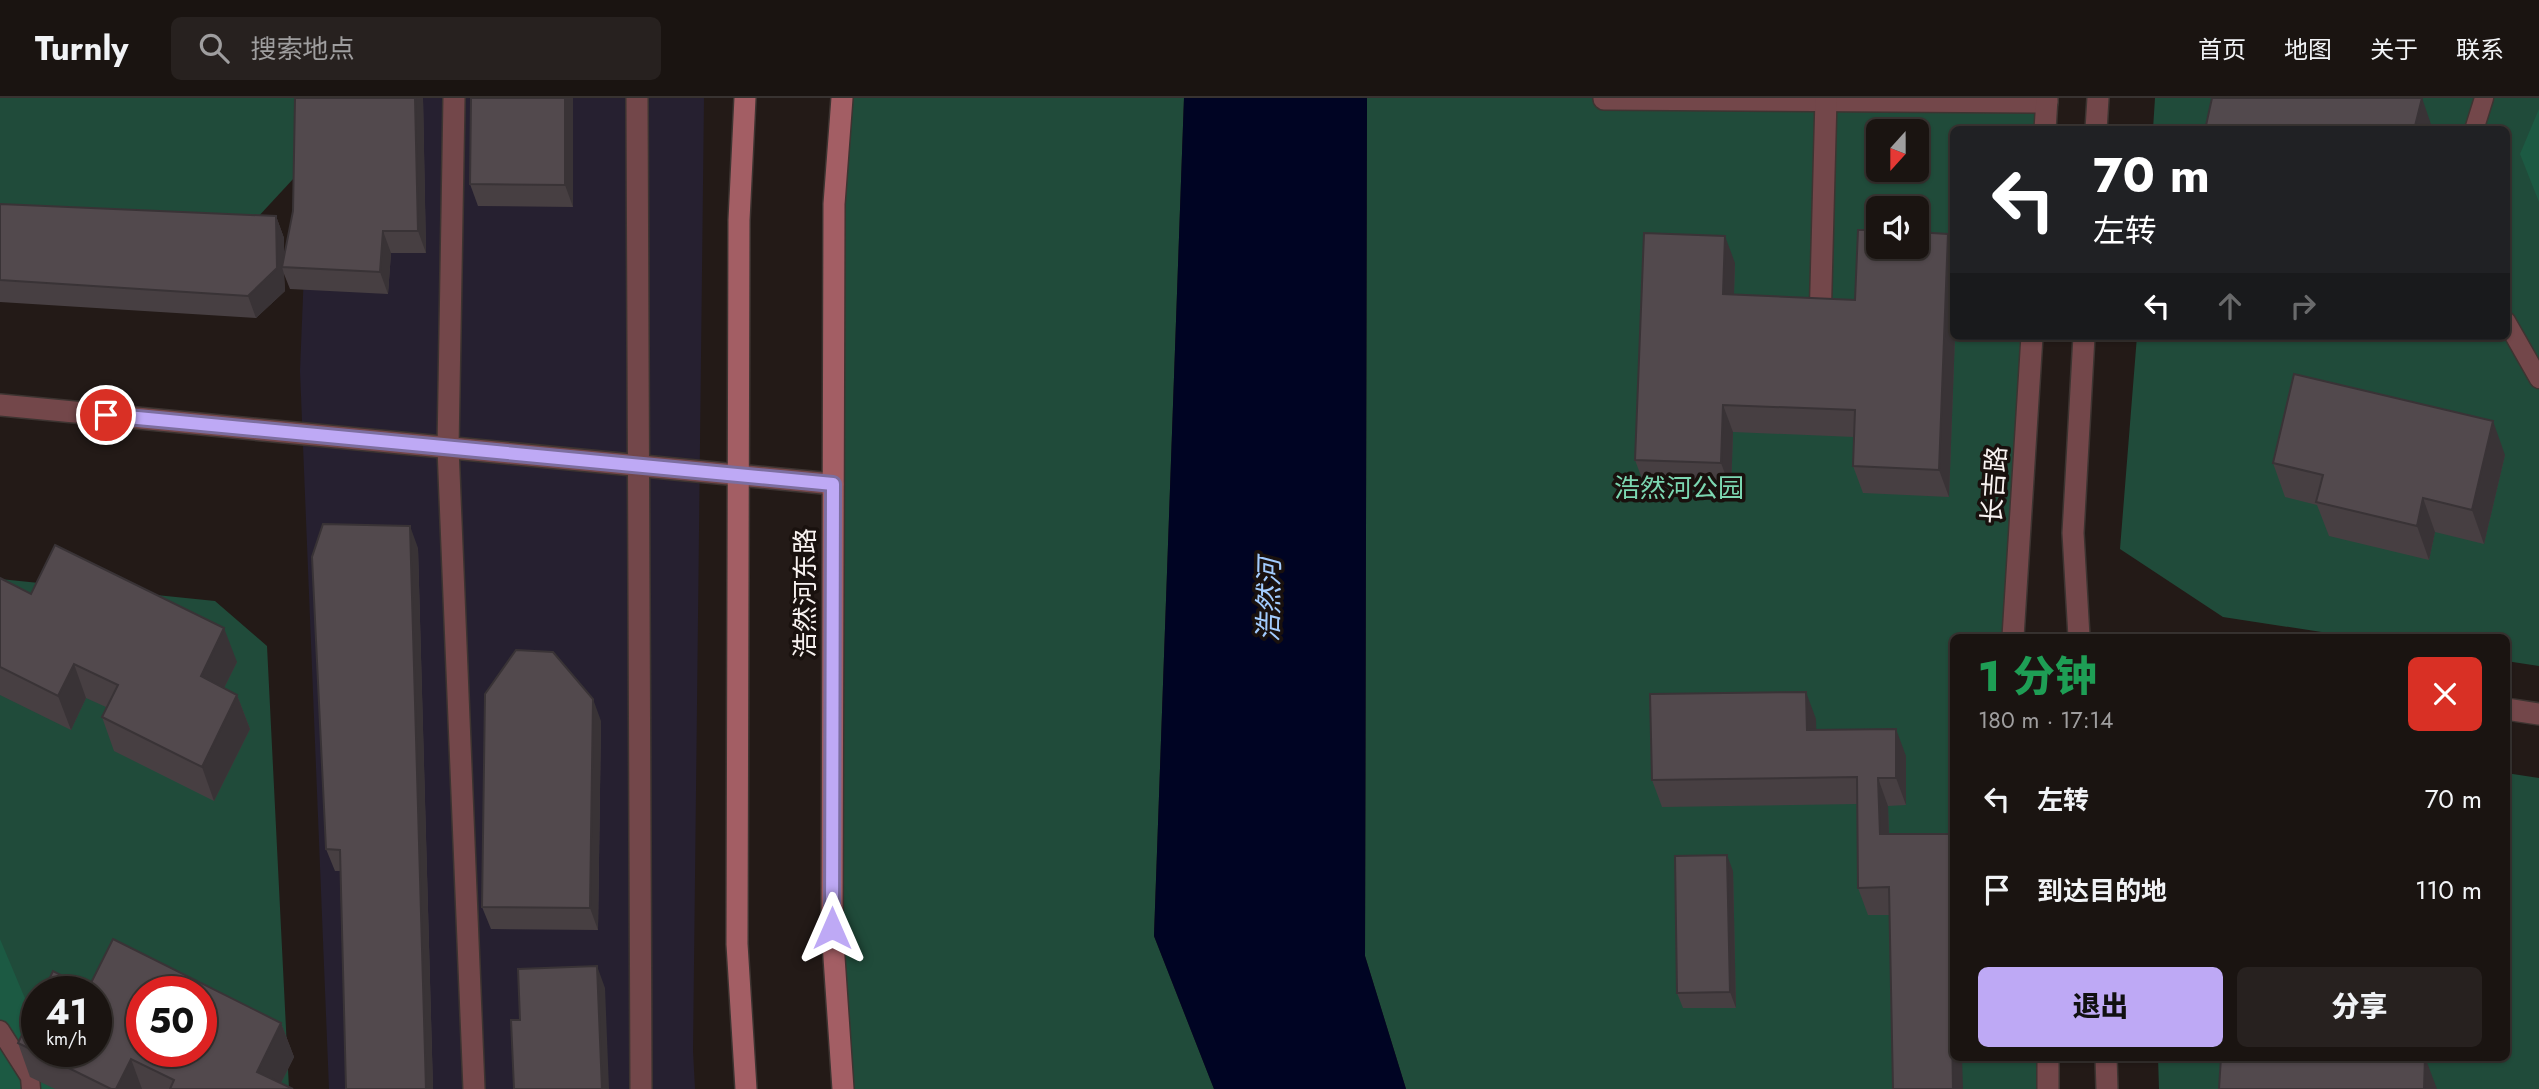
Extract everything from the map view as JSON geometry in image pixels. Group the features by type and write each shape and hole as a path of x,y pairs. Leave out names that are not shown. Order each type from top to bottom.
{"main road":[{"path":"745,98 739,220 737,944 747,1089"},
{"name":"浩然河东路","path":"842,98 834,204 832,928 844,1089"}],"street":[{"path":"454,98 449,448 474,1089"},
{"path":"637,98 641,1089"},
{"path":"2096,126 2098,98"},
{"path":"1604,99 2047,100 2045,126"},
{"path":"1820,325 1826,99"},
{"name":"长吉路","path":"2019,634 2032,340"},
{"path":"2079,634 2074,533 2084,340"},
{"path":"0,405 833,484"},
{"path":"2510,710 2539,714"},
{"path":"2048,1061 2048,1089"},
{"path":"2106,1061 2107,1089"}],"lane":[{"path":"2475,126 2484,98"},
{"path":"2510,328 2539,379"},
{"path":"0,1030 30,1077 31,1089"}],"shaded area":[{"path":"311,98 704,98 693,1051 695,1089 329,1089 300,371"}],"green space":[{"path":"0,98 295,98 294,178 245,231 0,212"},
{"path":"842,98 1184,98 1154,936 1214,1089 843,1089 834,204"},
{"name":"浩然河公园","path":"1367,98 2047,98 2045,126 1950,126 1950,340 2032,340 2013,634 1950,634 1950,1061 2048,1061 2048,1089 1406,1089 1365,956"},
{"path":"2155,98 2539,98 2539,666 2510,662 2510,634 2334,634 2223,617 2120,549 2137,340 2510,340 2510,126 2153,126"},
{"path":"2539,109 2539,202 2520,154"},
{"path":"0,579 215,601 267,646 289,1089 0,1089"},
{"path":"2510,774 2539,778 2539,1089 2159,1089 2158,1061 2510,1061"},
{"path":"0,939 21,989 21,1067 48,1067 63,1089 0,1089"}],"water":[{"name":"浩然河","path":"1184,98 1367,98 1365,956 1406,1089 1214,1089 1154,936"}],"building":[{"path":"295,98 415,98 418,231 383,231 380,272 282,267 293,211"},
{"path":"471,98 565,98 565,185 470,184"},
{"path":"2212,98 2422,98 2415,126 2206,126"},
{"path":"0,204 276,216 277,268 248,296 0,280"},
{"path":"1858,230 1866,230 1866,259 1929,259 1929,233 1948,234 1939,470 1853,466 1855,410 1723,405 1721,463 1635,460 1644,233 1725,236 1723,294 1855,300"},
{"path":"2294,374 2493,421 2472,510 2423,498 2417,526 2316,502 2323,475 2273,463"},
{"path":"323,524 410,526 426,1089 346,1089 340,850 326,849 312,557"},
{"path":"55,545 224,628 201,676 237,695 202,767 102,717 118,685 74,664 58,696 0,667 0,578 31,594"},
{"path":"516,650 553,652 593,699 590,908 482,907 485,694"},
{"path":"1806,692 1807,730 1896,729 1896,778 1878,778 1880,834 1949,834 1950,1061 1953,1061 1953,1089 1893,1089 1889,887 1858,888 1857,777 1652,780 1650,694"},
{"path":"1727,855 1730,992 1677,993 1675,856"},
{"path":"113,939 187,976 126,976 127,1067 116,1089 67,1067 112,1067 112,976 94,976"},
{"path":"597,966 602,1089 514,1089 511,1020 520,1020 518,969"},
{"path":"217,991 281,1023 257,1072 293,1089 170,1089 174,1080 147,1067 217,1067"},
{"path":"2221,1061 2425,1061 2424,1089 2219,1089"}],"route":[{"path":"106,415 833,484 832,928"}]}
